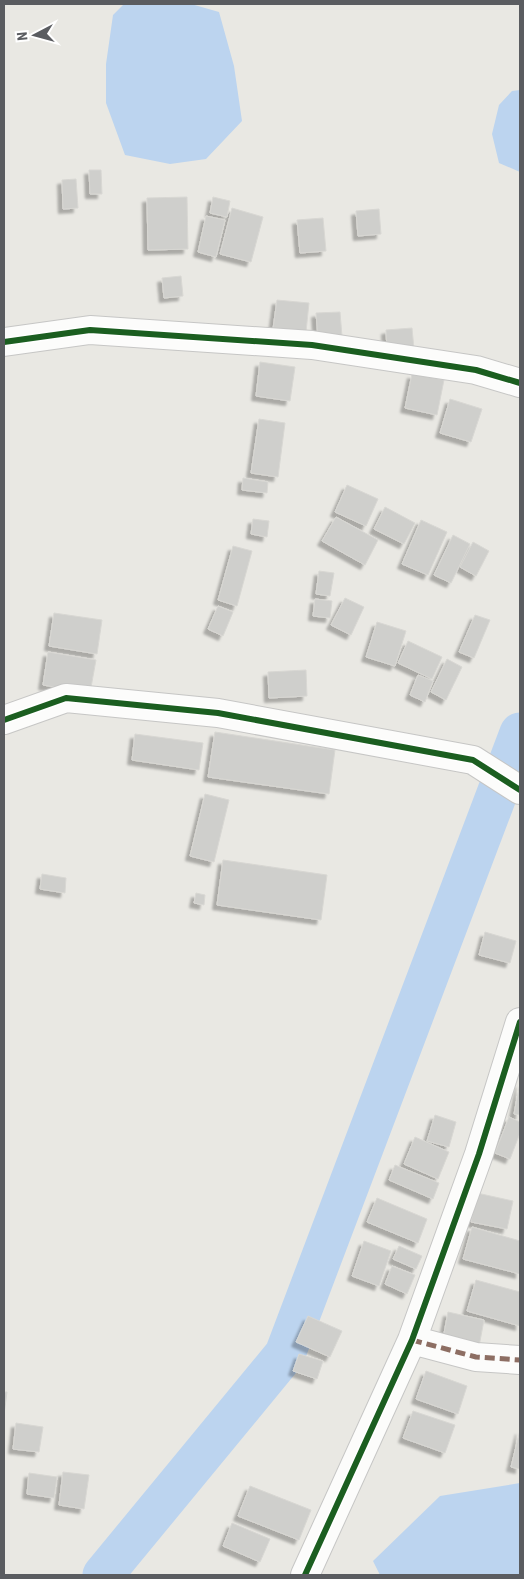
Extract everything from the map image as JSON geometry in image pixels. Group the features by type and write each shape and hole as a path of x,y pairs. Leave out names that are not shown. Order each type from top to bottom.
{"street":[{"path":"4,342 90,330 312,345 476,370 520,383"},
{"path":"4,720 66,698 218,713 472,760 518,788"},
{"path":"305,1575 412,1340 479,1154 520,1022"},
{"path":"412,1340 476,1357 520,1360"}],"water":[{"path":"124,4 191,4 219,12 234,66 242,121 206,159 170,164 125,155 106,103 106,64 113,15"},
{"path":"520,90 520,172 499,163 492,134 499,105 512,91"},
{"path":"520,1483 520,1575 380,1575 373,1561 440,1496"}],"building":[{"path":"89,170 101,170 102,194 90,194"},
{"path":"76,179 78,208 63,209 62,180"},
{"path":"187,197 188,249 148,250 147,198"},
{"path":"213,197 230,201 227,217 210,213"},
{"path":"232,208 263,217 251,262 220,254"},
{"path":"379,209 381,234 358,236 356,211"},
{"path":"206,216 225,220 216,257 198,252"},
{"path":"323,218 326,251 300,253 297,220"},
{"path":"181,276 183,296 164,298 162,278"},
{"path":"277,300 309,303 306,332 273,329"},
{"path":"340,312 342,336 318,338 316,313"},
{"path":"412,328 414,349 387,351 386,330"},
{"path":"260,362 295,367 290,401 256,396"},
{"path":"412,374 444,380 437,415 405,408"},
{"path":"450,399 482,409 471,442 440,433"},
{"path":"259,419 285,423 278,477 251,473"},
{"path":"243,478 268,482 267,493 242,490"},
{"path":"347,485 378,499 366,526 335,512"},
{"path":"385,507 415,523 404,544 374,529"},
{"path":"336,517 378,540 365,565 322,541"},
{"path":"253,519 269,521 267,537 251,534"},
{"path":"421,520 447,532 428,575 402,564"},
{"path":"453,535 470,544 451,583 434,575"},
{"path":"473,542 489,551 476,576 460,567"},
{"path":"233,546 252,551 237,606 218,600"},
{"path":"319,571 334,573 330,596 316,594"},
{"path":"345,598 364,607 351,635 331,625"},
{"path":"315,599 332,601 330,618 313,616"},
{"path":"218,606 233,612 223,636 208,629"},
{"path":"54,613 102,620 97,654 49,646"},
{"path":"475,615 490,620 474,658 459,652"},
{"path":"377,622 406,631 395,666 366,657"},
{"path":"408,641 442,657 432,679 398,663"},
{"path":"48,652 96,660 90,693 43,685"},
{"path":"447,659 462,667 446,700 431,692"},
{"path":"306,670 307,696 269,698 268,672"},
{"path":"418,675 433,681 425,702 410,695"},
{"path":"215,732 335,750 329,794 208,777"},
{"path":"135,734 203,743 199,770 132,760"},
{"path":"205,794 229,800 214,862 190,856"},
{"path":"223,860 327,875 321,920 217,905"},
{"path":"42,874 66,878 65,893 40,889"},
{"path":"196,893 205,895 204,905 194,903"},
{"path":"485,932 516,941 510,963 479,955"},
{"path":"520,1083 520,1115 514,1114"},
{"path":"435,1115 456,1122 449,1147 427,1141"},
{"path":"509,1117 520,1122 520,1133 510,1159 495,1153"},
{"path":"415,1137 449,1152 438,1179 404,1164"},
{"path":"395,1165 439,1183 433,1199 389,1180"},
{"path":"477,1193 513,1201 507,1229 471,1222"},
{"path":"377,1198 427,1219 418,1243 367,1222"},
{"path":"472,1227 520,1241 520,1274 463,1259"},
{"path":"364,1241 391,1251 379,1286 352,1276"},
{"path":"399,1246 422,1256 416,1269 393,1259"},
{"path":"392,1266 415,1275 407,1294 385,1284"},
{"path":"476,1280 520,1292 520,1326 467,1311"},
{"path":"448,1312 484,1320 478,1352 442,1344"},
{"path":"308,1316 342,1331 330,1357 296,1342"},
{"path":"299,1354 323,1361 317,1379 293,1371"},
{"path":"426,1371 467,1386 458,1414 416,1399"},
{"path":"4,1392 7,1392 4,1415"},
{"path":"413,1411 455,1425 445,1453 403,1438"},
{"path":"16,1423 43,1427 39,1452 13,1449"},
{"path":"520,1430 520,1469 511,1467"},
{"path":"63,1472 89,1475 84,1509 59,1505"},
{"path":"29,1473 57,1477 54,1498 27,1494"},
{"path":"250,1486 311,1510 299,1540 238,1516"},
{"path":"232,1523 270,1539 260,1562 223,1546"}],"waterway":[{"path":"103,1575 285,1354 520,733"}],"marked path":[{"path":"412,1340 476,1357 520,1360"}],"cycle path":[{"path":"4,342 90,330 312,345 476,370 520,383"},
{"path":"4,720 66,698 218,713 473,760 520,790"},
{"path":"305,1575 412,1340 479,1154 520,1022"}]}
